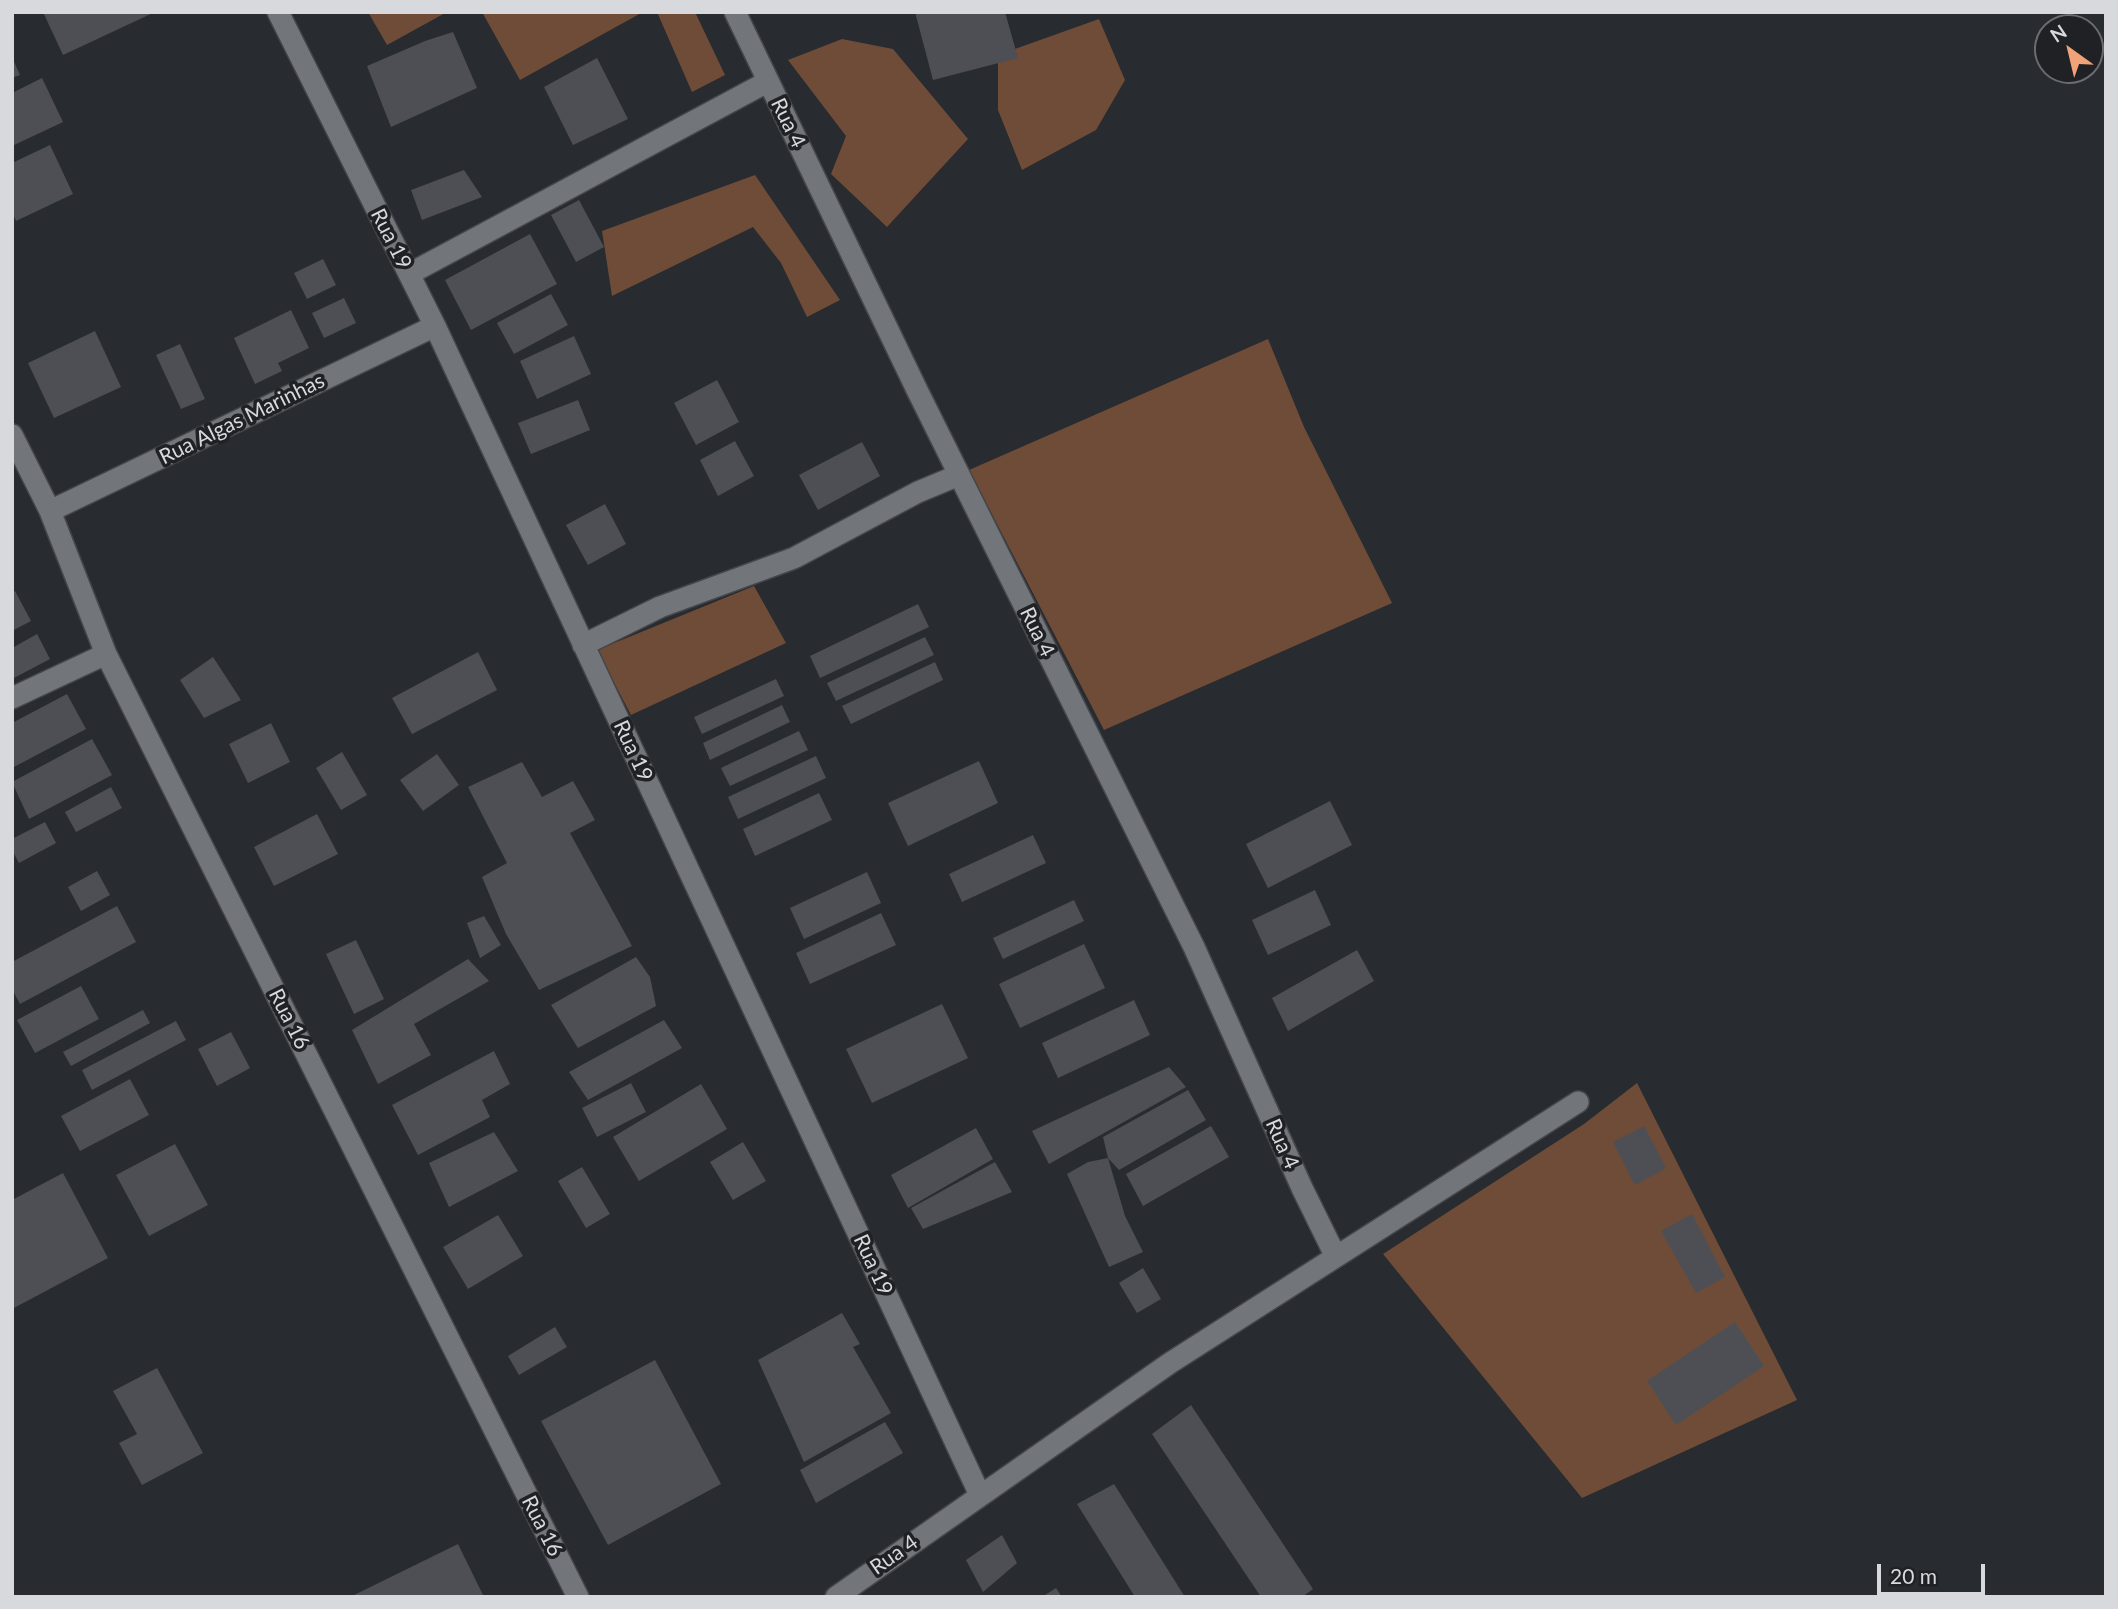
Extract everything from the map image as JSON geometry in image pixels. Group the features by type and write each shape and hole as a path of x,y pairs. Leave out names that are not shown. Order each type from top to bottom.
{"street":[{"name":"Rua 19","path":"278,12 435,326 980,1495"},
{"name":"Rua 4","path":"735,12 959,475 1194,947 1302,1188 1335,1255"},
{"path":"409,274 767,82"},
{"name":"Rua Algas Marinhas","path":"50,511 435,326"},
{"name":"Rua 16","path":"12,435 50,511 106,654 578,1597"},
{"path":"583,645 660,607 794,558 918,492 959,475"},
{"path":"12,698 106,654"},
{"name":"Rua 4","path":"836,1597 1170,1363 1578,1102"}],"shaded area":[{"path":"368,12 447,12 387,45"},
{"path":"482,12 643,12 520,80"},
{"path":"657,12 695,12 725,75 692,92"},
{"path":"1099,19 1125,80 1096,130 1022,170 998,110 998,55"},
{"path":"842,39 893,49 968,139 887,227 831,174 846,136 788,60"},
{"path":"755,175 840,300 807,317 781,263 753,227 612,296 602,231"},
{"path":"1268,339 1304,427 1392,603 1104,730 969,470"},
{"path":"754,586 786,643 631,715 597,650"},
{"path":"1637,1083 1797,1400 1582,1498 1383,1254 1584,1124"}],"building":[{"path":"43,12 155,12 63,55"},
{"path":"915,12 1005,12 1018,58 933,80"},
{"path":"453,32 477,88 391,127 367,66"},
{"path":"12,57 20,75 12,78"},
{"path":"597,58 628,119 573,145 544,87"},
{"path":"42,78 63,122 12,146 12,93"},
{"path":"50,145 73,194 16,221 12,212 12,163"},
{"path":"464,170 482,197 422,220 411,190"},
{"path":"579,200 604,247 576,262 551,215"},
{"path":"530,234 557,284 471,330 445,280"},
{"path":"323,259 336,285 307,299 294,273"},
{"path":"551,294 568,325 514,354 497,323"},
{"path":"344,298 356,323 324,338 312,313"},
{"path":"291,310 309,348 278,363 282,371 255,384 234,338"},
{"path":"95,331 121,387 54,418 28,363"},
{"path":"574,336 591,374 537,399 520,361"},
{"path":"180,344 205,399 181,409 156,355"},
{"path":"717,380 739,422 696,445 674,403"},
{"path":"578,400 590,430 531,454 518,423"},
{"path":"735,441 754,476 718,496 700,460"},
{"path":"862,442 880,476 818,510 799,475"},
{"path":"605,504 626,544 588,565 566,525"},
{"path":"15,591 31,621 12,631 12,593"},
{"path":"918,604 929,627 820,678 810,656"},
{"path":"37,634 50,659 12,679 12,648"},
{"path":"925,637 934,655 836,701 827,683"},
{"path":"478,652 497,690 412,734 392,698"},
{"path":"213,657 241,700 204,718 180,680"},
{"path":"935,662 943,680 851,724 842,706"},
{"path":"776,679 784,696 702,734 694,717"},
{"path":"67,694 86,729 12,768 12,723"},
{"path":"782,705 790,722 710,760 703,743"},
{"path":"271,723 290,762 248,783 229,744"},
{"path":"799,731 808,750 730,786 721,768"},
{"path":"92,739 112,775 29,819 12,782"},
{"path":"342,752 367,795 341,810 316,768"},
{"path":"437,754 459,785 423,811 400,780"},
{"path":"816,756 826,778 738,819 728,797"},
{"path":"979,761 998,803 908,846 888,803"},
{"path":"522,762 542,797 573,781 595,820 570,833 632,946 539,990 506,934 482,877 507,863 468,787"},
{"path":"111,787 122,808 76,832 65,812"},
{"path":"819,793 832,820 755,856 743,829"},
{"path":"1330,801 1352,845 1268,888 1246,844"},
{"path":"317,814 338,854 274,886 254,847"},
{"path":"45,822 56,843 19,863 12,850 12,839"},
{"path":"1033,835 1046,863 962,902 949,874"},
{"path":"97,871 110,895 81,911 68,887"},
{"path":"867,872 881,903 804,939 790,908"},
{"path":"1315,890 1331,925 1268,955 1252,920"},
{"path":"1074,900 1084,921 1003,959 993,938"},
{"path":"117,906 136,942 20,1004 12,989 12,962"},
{"path":"881,913 896,945 810,984 796,953"},
{"path":"484,916 501,945 480,958 467,923"},
{"path":"356,940 384,999 354,1014 326,954"},
{"path":"1084,944 1105,988 1020,1028 999,984"},
{"path":"1357,950 1374,981 1288,1031 1272,998"},
{"path":"636,957 650,977 656,1006 578,1048 551,1005"},
{"path":"468,959 489,981 414,1024 431,1055 378,1084 352,1030"},
{"path":"81,986 99,1019 35,1053 17,1020"},
{"path":"1134,1000 1150,1035 1058,1078 1042,1043"},
{"path":"942,1004 968,1058 872,1103 846,1049"},
{"path":"143,1010 150,1023 71,1066 63,1052"},
{"path":"664,1020 682,1048 588,1100 569,1072"},
{"path":"176,1021 186,1040 92,1090 82,1070"},
{"path":"231,1032 250,1068 217,1086 198,1049"},
{"path":"494,1051 510,1084 482,1100 490,1117 418,1155 392,1105"},
{"path":"1169,1067 1186,1087 1049,1164 1032,1131"},
{"path":"130,1079 149,1115 80,1151 61,1116"},
{"path":"631,1083 646,1112 597,1137 582,1108"},
{"path":"701,1084 727,1129 639,1181 613,1137"},
{"path":"1188,1090 1206,1120 1119,1170 1108,1158 1103,1137"},
{"path":"1211,1126 1229,1157 1143,1206 1126,1174"},
{"path":"1644,1126 1666,1168 1635,1185 1613,1142"},
{"path":"976,1128 993,1159 908,1208 891,1175"},
{"path":"494,1132 518,1171 449,1207 429,1163"},
{"path":"743,1142 766,1181 733,1200 710,1162"},
{"path":"175,1144 208,1205 149,1236 116,1175"},
{"path":"1108,1158 1125,1216 1143,1252 1109,1267 1067,1174 1088,1162"},
{"path":"995,1162 1012,1192 923,1229 911,1208"},
{"path":"582,1167 610,1214 586,1228 558,1181"},
{"path":"63,1173 108,1258 12,1309 12,1200"},
{"path":"1692,1214 1725,1277 1696,1293 1661,1231"},
{"path":"498,1215 523,1256 468,1289 443,1247"},
{"path":"1143,1268 1161,1299 1137,1313 1119,1283"},
{"path":"842,1313 860,1344 853,1347 891,1413 804,1462 758,1360"},
{"path":"1735,1322 1764,1366 1676,1425 1647,1381"},
{"path":"555,1327 567,1347 519,1375 508,1356"},
{"path":"655,1360 721,1484 608,1545 541,1421"},
{"path":"157,1368 203,1453 142,1485 119,1443 137,1434 113,1391"},
{"path":"1191,1405 1313,1589 1302,1597 1261,1597 1152,1434"},
{"path":"885,1422 903,1453 816,1503 800,1470"},
{"path":"1114,1484 1185,1597 1135,1597 1077,1504"},
{"path":"1002,1535 1017,1563 983,1592 966,1560"},
{"path":"458,1544 484,1597 350,1597"},
{"path":"1056,1588 1062,1597 1042,1597"}]}
